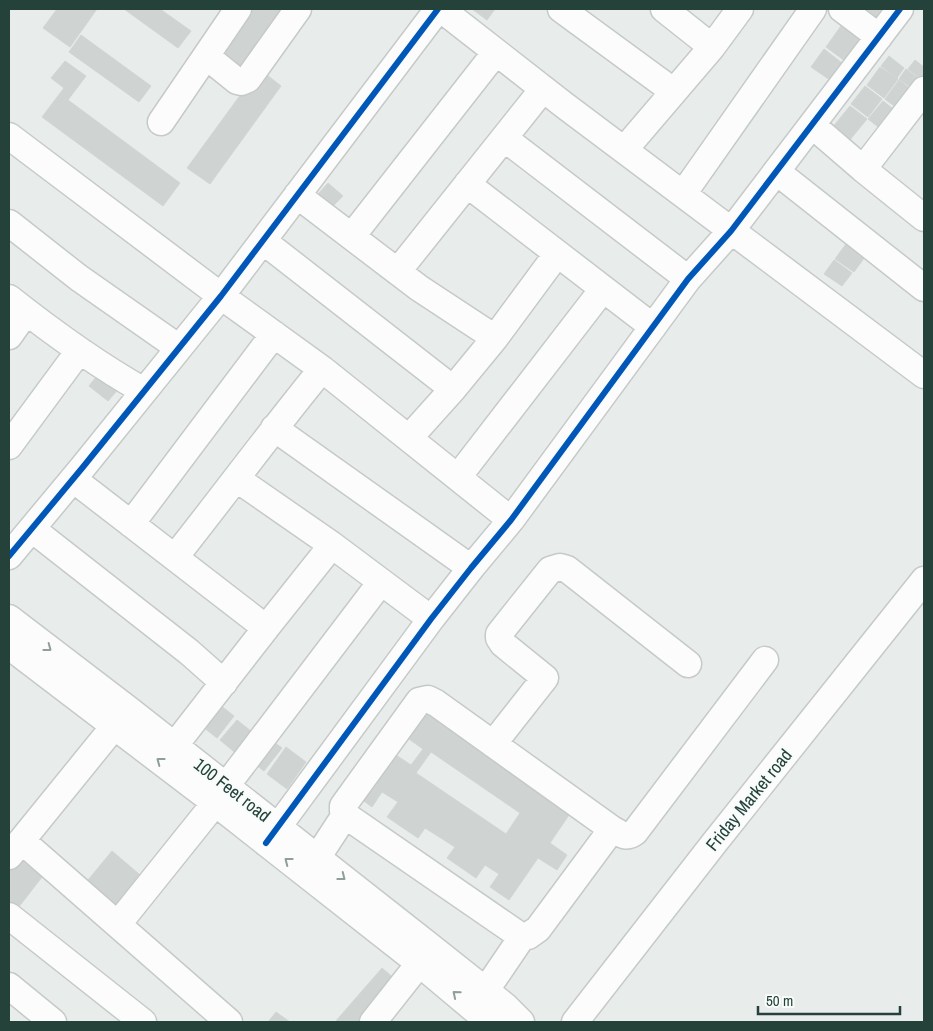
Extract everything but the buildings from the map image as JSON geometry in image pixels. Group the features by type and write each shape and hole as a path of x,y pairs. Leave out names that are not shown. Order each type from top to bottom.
{"street":[{"path":"161,122 238,9"},
{"path":"206,56 237,81 248,79 298,9"},
{"path":"9,556 221,296 439,9 924,375"},
{"path":"561,9 673,91"},
{"path":"664,9 712,47"},
{"path":"624,150 712,47 740,9"},
{"path":"683,194 812,9"},
{"path":"842,9 879,37"},
{"path":"272,835 431,619 511,520 688,278 732,231 900,9"},
{"path":"352,236 496,52"},
{"path":"398,271 543,89"},
{"path":"862,169 924,90"},
{"path":"812,124 862,169 920,206"},
{"path":"504,138 688,278"},
{"path":"12,144 322,369 511,520"},
{"path":"777,172 924,288"},
{"path":"467,184 653,327"},
{"path":"297,195 419,288 495,338"},
{"path":"9,223 79,278 179,348"},
{"path":"263,240 454,389"},
{"path":"409,438 454,389 495,338 557,254"},
{"path":"458,477 603,289"},
{"path":"9,336 18,305 115,375 144,391"},
{"path":"131,524 274,334"},
{"path":"9,446 79,350"},
{"path":"175,557 322,369"},
{"path":"274,428 471,568"},
{"path":"73,479 266,628"},
{"path":"237,479 332,545 431,619"},
{"path":"32,529 189,652 224,683"},
{"path":"175,745 332,545"},
{"path":"493,744 544,678 503,644 499,634 550,570 554,568 567,569 688,664"},
{"name":"Friday Market road","path":"576,1022 715,842 924,580"},
{"path":"118,924 221,794 380,582"},
{"name":"100 Feet road","path":"9,618 121,717 426,956 486,990 521,1022"},
{"name":"100 Feet road","path":"9,646 121,717 175,745 221,794"},
{"path":"612,829 538,929 528,936 522,936 345,815 343,806 419,701 428,699 612,829 625,837 630,836 635,832 765,660"},
{"path":"121,717 16,848 118,924 229,1022"},
{"path":"317,858 345,815"},
{"name":"100 Feet road","path":"272,835 317,858 426,956 480,1014 496,1022"},
{"path":"9,916 142,1022"},
{"path":"486,990 522,936"},
{"path":"373,1022 426,956"},
{"path":"9,986 53,1022"}],"cycle path":[{"path":"9,556 221,296 438,9"},
{"path":"266,843 431,619 511,520 688,279 731,231 900,9"}]}
